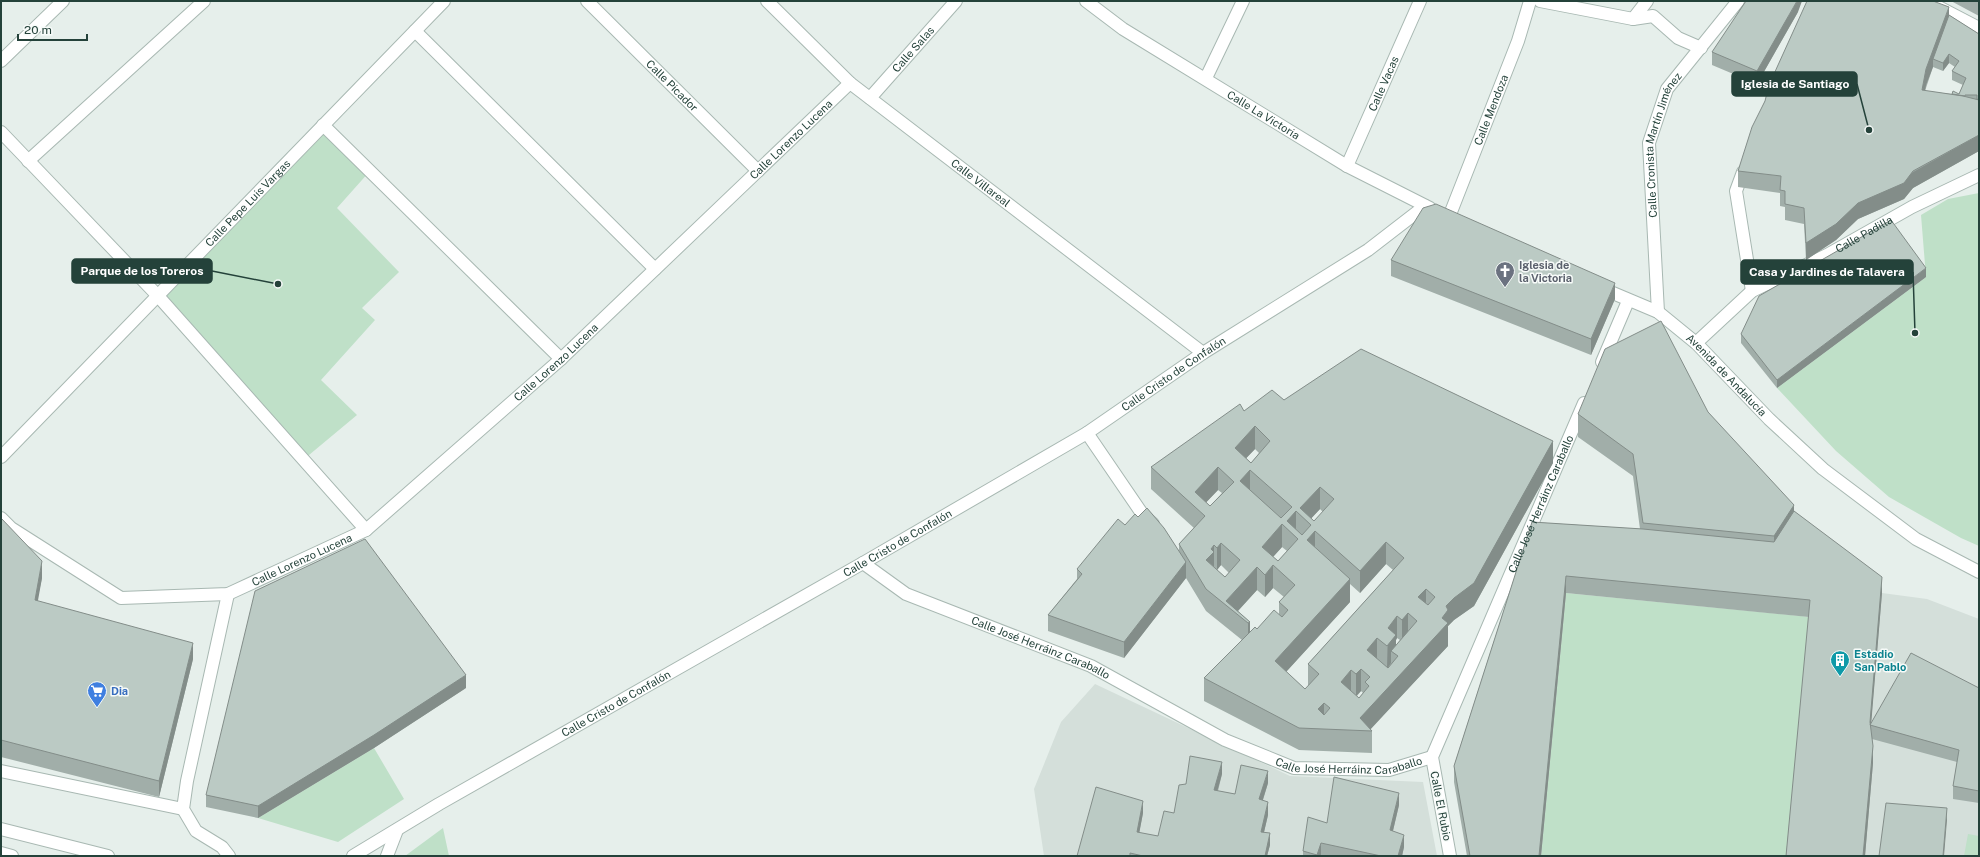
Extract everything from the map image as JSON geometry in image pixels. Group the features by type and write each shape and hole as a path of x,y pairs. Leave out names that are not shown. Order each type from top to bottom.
{"street":[{"path":"1,61 63,1"},
{"path":"28,161 204,1"},
{"name":"Calle Pepe Luis Vargas","path":"1,458 444,1"},
{"name":"Calle Picador","path":"587,1 758,171"},
{"name":"Calle Villareal","path":"767,1 850,84 1203,353"},
{"name":"Calle Salas","path":"870,98 956,1"},
{"name":"Calle La Victoria","path":"1086,1 1123,30 1206,78 1347,166 1448,217"},
{"path":"1206,78 1243,1"},
{"name":"Calle Vacas","path":"1347,166 1420,1"},
{"name":"Calle Mendoza","path":"1448,217 1518,41 1530,1"},
{"path":"1540,1 1633,19 1653,16 1678,38 1701,48"},
{"path":"1633,19 1647,1"},
{"name":"Calle Cronista Martín Jiménez","path":"1658,312 1649,143 1667,89 1738,1"},
{"path":"1927,1 1979,28"},
{"path":"415,31 655,269"},
{"name":"Calle Lorenzo Lucena","path":"228,594 366,530 561,359 850,84"},
{"path":"323,125 561,359"},
{"path":"1,132 158,296 366,530"},
{"path":"1746,161 1736,191 1752,291"},
{"name":"Calle Padilla","path":"1696,342 1752,291 1827,255 1912,207 1979,175"},
{"name":"Calle Cristo de Confalón","path":"353,856 1087,433 1203,353 1368,250 1425,206"},
{"path":"1448,217 1463,224"},
{"name":"Avenida de Andalucía","path":"1592,284 1628,301 1658,312 1696,342 1769,419 1823,469 1916,539 1979,572"},
{"path":"1597,373 1628,301"},
{"name":"Calle José Herráinz Caraballo","path":"863,563 906,594 1091,666 1225,740 1294,768 1389,770 1432,757 1588,395"},
{"path":"1087,433 1143,515 1163,532"},
{"path":"1,518 11,528 121,598 228,594 187,781 183,809 196,831 222,847 229,856"},
{"name":"Calle El Rubio","path":"1432,757 1450,856"},
{"path":"1,771 183,809"},
{"path":"1,829 108,856"},
{"path":"387,856 397,830"},
{"path":"1,853 12,856"}],"shaded area":[{"path":"1882,593 1927,599 1979,619 1979,856 1865,856 1873,763 1870,738"},
{"path":"1095,684 1290,776 1423,782 1437,856 1044,856 1034,789 1061,722"}],"green space":[{"path":"323,125 370,171 337,208 399,272 362,308 375,320 321,380 357,415 303,460 158,296"},
{"path":"1979,193 1979,546 1961,538 1889,497 1836,451 1777,388 1926,277 1921,215 1948,199"},
{"path":"1566,593 1810,617 1788,856 1541,856"},
{"path":"374,748 404,799 338,842 258,818"},
{"path":"443,828 449,856 405,856"},
{"path":"1968,834 1979,836 1979,856 1964,856"}],"building":[{"path":"1746,1 1797,1 1757,71 1712,52"},
{"path":"1807,1 1933,1 1949,7 1926,69 1922,90 1979,100 1979,135 1913,171 1904,183 1858,203 1836,224 1806,243 1804,208 1785,204 1785,191 1780,190 1781,176 1738,171 1752,127 1765,101 1769,85"},
{"path":"1949,15 1979,34 1979,100 1977,99 1977,95 1965,96 1952,94 1953,91 1959,94 1966,78 1952,71 1959,61 1949,54 1943,63 1933,59"},
{"name":"Iglesia de la Victoria","path":"1436,204 1615,283 1591,339 1391,260 1423,208"},
{"path":"1891,220 1926,268 1777,380 1741,334 1759,296"},
{"path":"1661,321 1708,412 1794,505 1774,536 1643,523 1633,454 1578,414 1605,349"},
{"path":"1361,349 1553,441 1474,583 1446,606 1448,610 1442,618 1448,623 1360,718 1372,731 1299,728 1204,678 1255,627 1257,629 1274,610 1282,617 1288,610 1279,602 1295,585 1273,565 1265,575 1257,567 1226,601 1250,622 1248,623 1206,589 1179,544 1205,516 1151,467 1240,404 1244,411 1272,390 1284,400","holes":["1255,426 1270,441 1251,463 1235,448","1218,467 1234,482 1210,506 1195,492","1250,470 1292,507 1281,518 1240,481","1320,487 1334,499 1314,521 1300,508","1296,511 1311,525 1302,535 1287,521","1282,524 1298,539 1278,561 1262,547","1315,531 1360,571 1386,542 1404,558 1308,664 1319,674 1305,689 1275,661 1350,579 1307,540","1221,543 1240,560 1225,577 1206,560 1214,552 1211,549 1214,545 1217,548","1426,589 1435,597 1428,605 1418,597","1408,613 1417,621 1391,651 1398,656 1388,668 1367,650 1377,638 1387,646 1396,635 1388,628 1397,616 1402,620","1361,669 1370,677 1365,682 1369,686 1359,698 1341,682 1351,670 1356,674","1324,703 1330,708 1324,715 1318,709"]},
{"path":"1147,508 1164,528 1186,562 1124,642 1048,615 1082,574 1077,569 1118,519 1125,525 1135,514 1138,517"},
{"name":"Estadio San Pablo","path":"1794,511 1882,577 1870,722 1873,746 1863,856 1786,856 1810,600 1566,576 1539,856 1470,856 1454,766 1532,522 1643,529 1774,542"},
{"name":"Dia","path":"1,518 42,561 35,600 193,643 159,781 1,740"},
{"path":"365,539 466,675 374,735 258,806 206,795 255,591"},
{"path":"1911,653 1979,688 1979,791 1953,786 1959,750 1870,725"},
{"path":"1190,756 1222,762 1214,790 1235,794 1241,765 1268,771 1259,799 1268,802 1261,832 1270,833 1265,856 1143,856 1130,853 1130,856 1077,856 1096,787 1143,801 1137,832 1158,836 1164,811 1174,813 1179,785 1186,784"},
{"path":"1334,777 1399,793 1390,830 1404,835 1398,856 1381,856 1321,843 1317,855 1303,851 1308,817 1327,823"},
{"path":"1886,803 1947,808 1943,856 1879,856"}],"place":[{"name":"Iglesia de Santiago","path":"1869,130"},
{"name":"Parque de los Toreros","path":"278,284"},
{"name":"Iglesia de la Victoria","path":"1505,288"},
{"name":"Casa y Jardines de Talavera","path":"1915,333"},
{"name":"Estadio San Pablo","path":"1840,677"},
{"name":"Dia","path":"97,708"}]}
